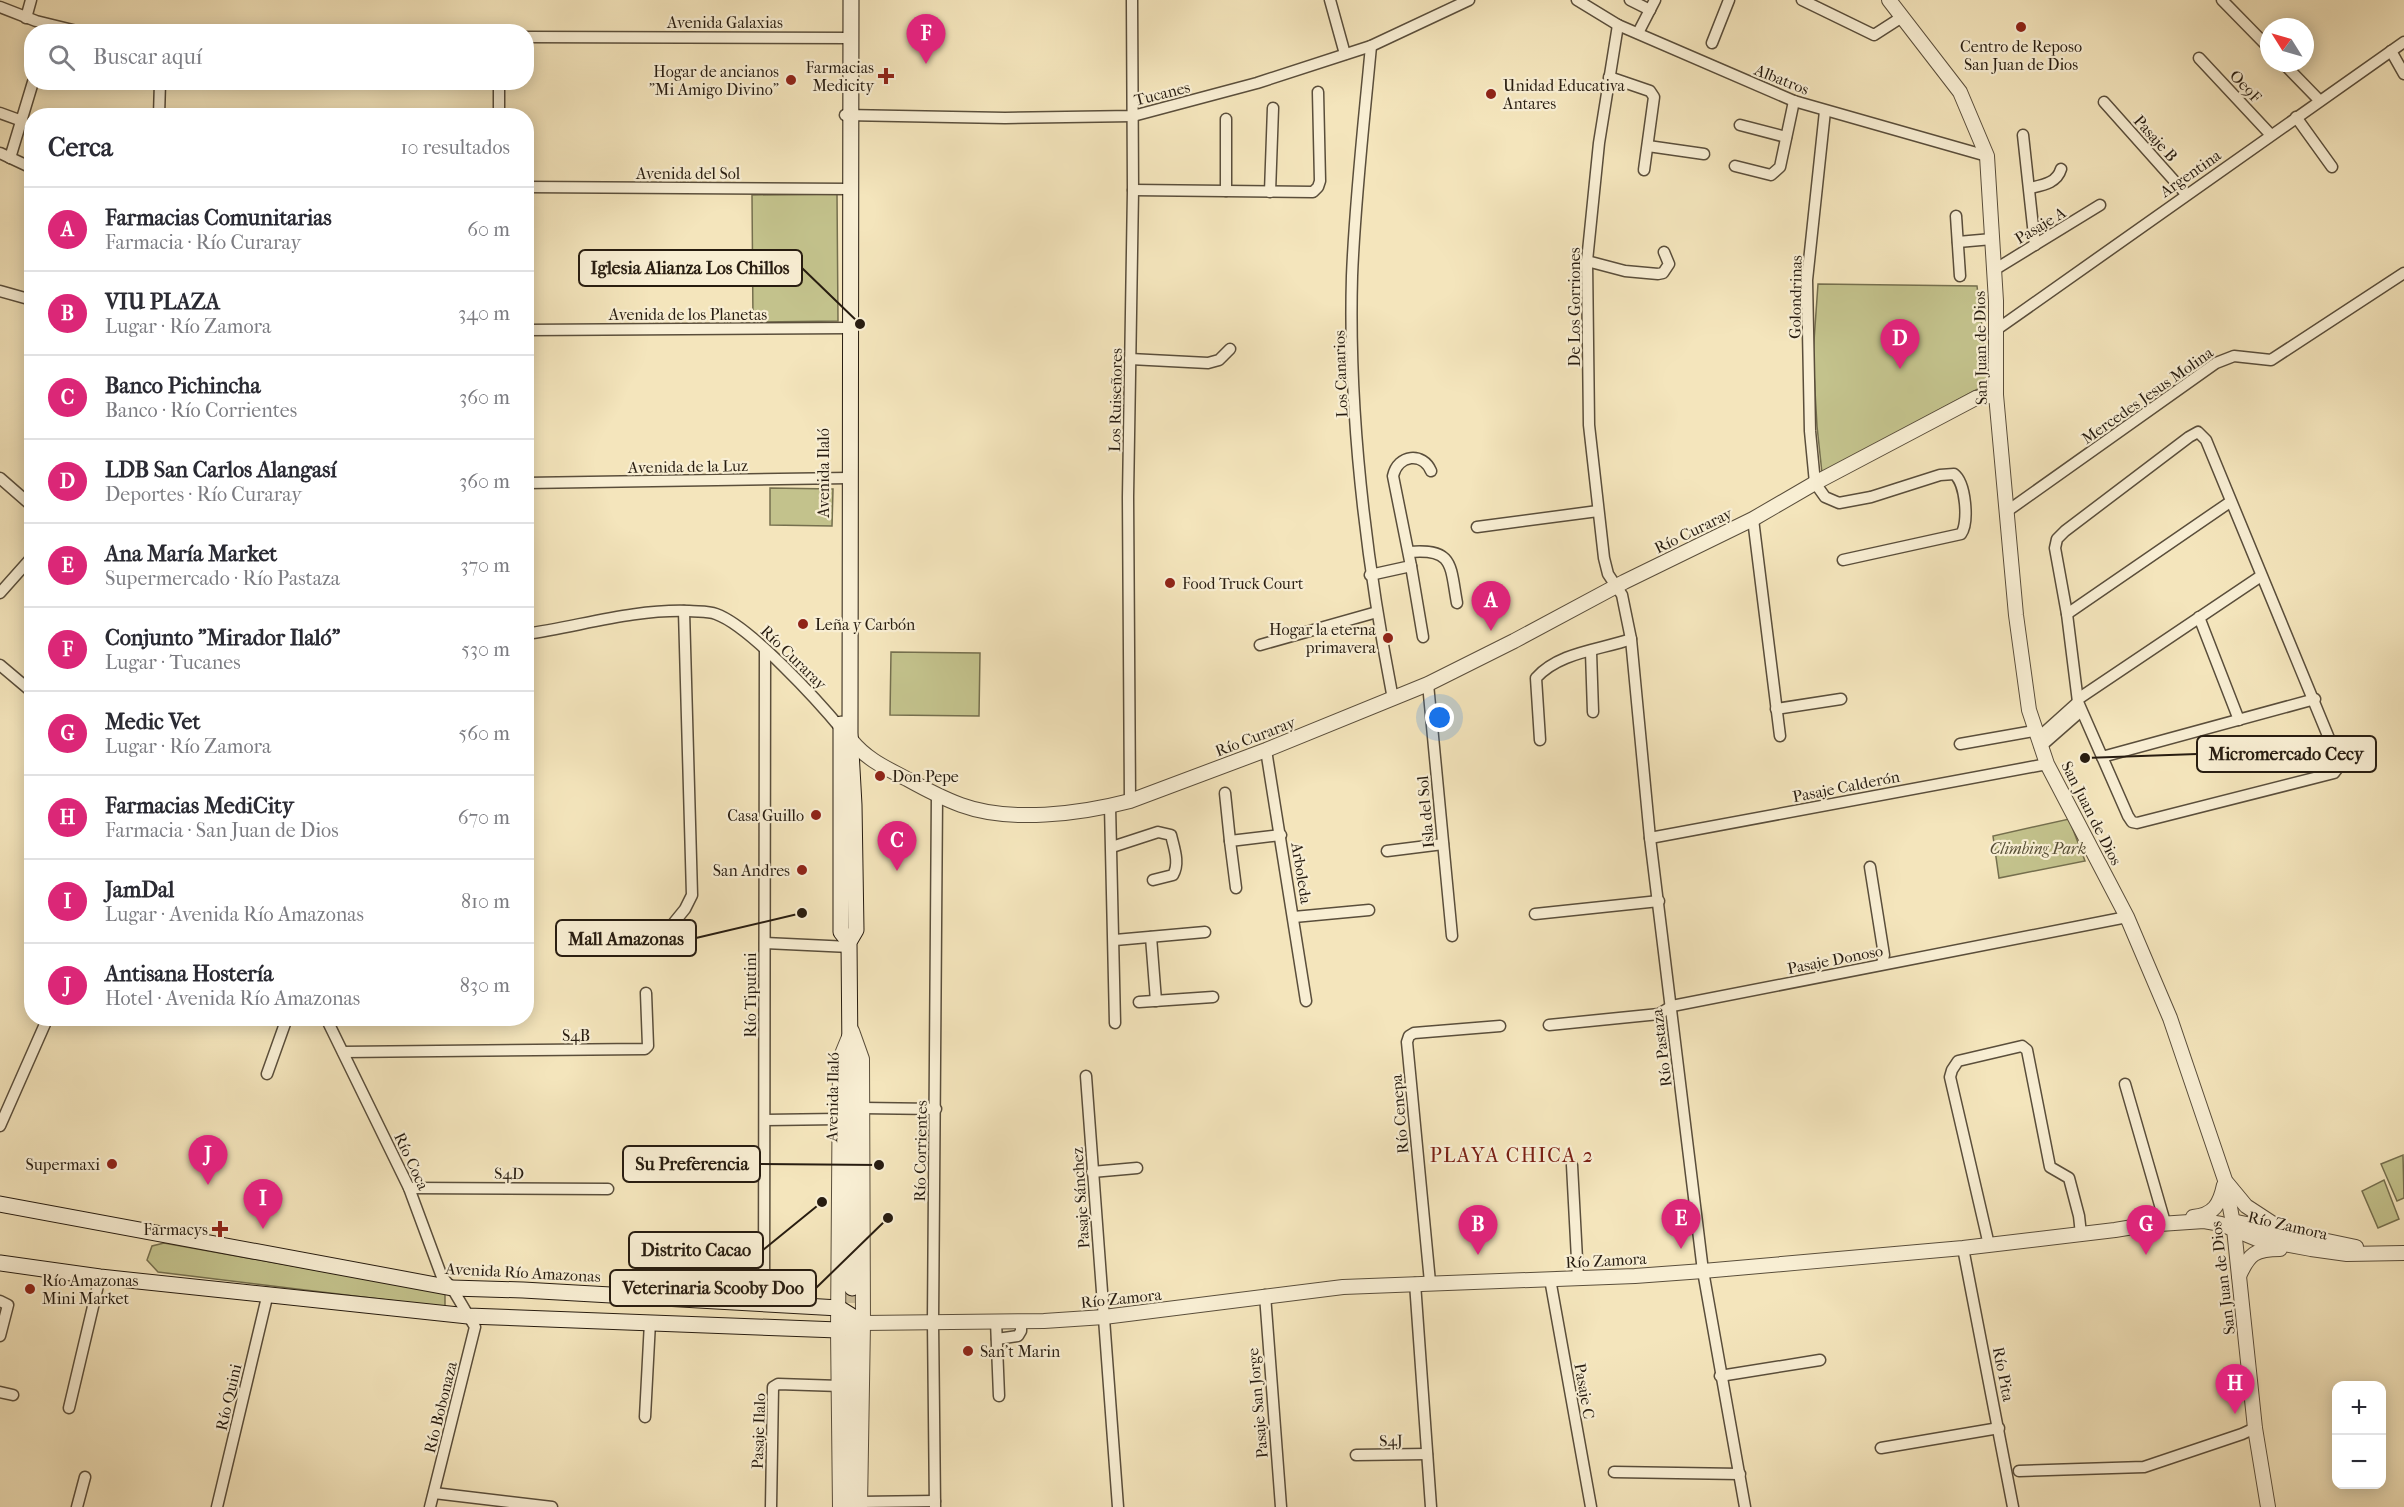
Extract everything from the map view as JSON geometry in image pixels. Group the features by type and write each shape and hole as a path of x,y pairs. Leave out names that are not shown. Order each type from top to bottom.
{"main road":[{"name":"Avenida Ilaló","path":"845,0 848,38"},
{"name":"Avenida Ilaló","path":"850,945 841,932 840,728 845,478 848,38 851,0"},
{"name":"Avenida Ilaló","path":"845,478 856,930 850,945 849,1122 852,1288"},
{"name":"Avenida Río Amazonas","path":"0,1204 452,1288 839,1308 863,1323"},
{"path":"0,1263 100,1277 468,1316 838,1330 863,1323"},
{"path":"852,1338 857,1505"}],"street":[{"path":"26,18 31,0"},
{"name":"Los Ruiseñores","path":"1130,801 1128,493 1133,190 1132,0"},
{"path":"1329,0 1345,54"},
{"name":"Tucanes","path":"847,115 1005,118 1132,116 1257,83 1371,46 1446,5 1469,0"},
{"name":"Albatros","path":"1577,0 1618,25 1794,101 1987,156"},
{"path":"1630,0 1652,5 1638,33"},
{"path":"1712,43 1729,0"},
{"path":"1802,0 1874,35 1902,17"},
{"name":"San Juan de Dios","path":"1889,0 1960,93 1987,156 1994,270 1996,395 2016,615 2029,710 2047,764 2127,917 2170,1018 2225,1180 2236,1247 2255,1428 2268,1507"},
{"path":"2222,0 2260,39"},
{"path":"0,7 26,18 50,24"},
{"name":"De Los Gorriones","path":"1616,587 1608,574 1604,558 1589,425 1587,261 1599,143 1618,25"},
{"name":"Avenida Galaxias","path":"534,37 848,38"},
{"name":"Argentina","path":"1996,330 2270,134 2404,42"},
{"name":"Los Canarios","path":"1371,46 1357,192 1352,277 1359,482 1370,575 1393,699"},
{"path":"2391,51 2404,74"},
{"name":"Oe9F","path":"2199,58 2270,134"},
{"path":"2292,72 2319,100"},
{"path":"1609,77 1650,91 1654,97 1644,170"},
{"path":"25,108 31,90"},
{"path":"159,108 160,90"},
{"path":"499,90 499,108"},
{"path":"1133,190 1313,192 1320,181 1318,92"},
{"path":"1736,166 1771,175 1780,167 1794,101"},
{"name":"Pasaje B","path":"2104,102 2186,194"},
{"path":"1270,192 1273,108"},
{"name":"Golondrinas","path":"1815,483 1810,432 1807,280 1825,111"},
{"path":"0,113 22,120"},
{"path":"24,113 5,155 24,164"},
{"path":"2296,117 2332,167"},
{"path":"1226,119 1226,191"},
{"path":"1740,125 1786,137"},
{"path":"2023,135 2035,245"},
{"path":"1648,146 1704,154"},
{"path":"2030,188 2052,182 2061,170"},
{"name":"Avenida del Sol","path":"534,187 847,189"},
{"name":"Pasaje A","path":"1994,270 2100,205"},
{"path":"1956,216 1960,276"},
{"path":"1958,242 1992,238"},
{"path":"1587,261 1625,271 1658,274 1663,273 1669,264 1664,252"},
{"name":"Mercedes Jesus Molina","path":"2006,512 2216,363 2234,356 2271,360 2404,273"},
{"path":"0,291 24,298"},
{"name":"Avenida de los Planetas","path":"534,330 846,329"},
{"path":"1130,359 1208,363 1219,360 1230,349"},
{"name":"Río Curaray","path":"534,632 652,612 684,611 719,615 765,650 829,713 860,752 876,763 937,795 962,806 998,814 1047,814 1110,806 1130,801 1266,750 1428,684 1753,519 1815,483 1976,398 1996,395"},
{"path":"2198,432 2206,440 2261,576 2315,699 2340,765 2334,773 2147,822 2132,822 2079,704 2067,614 2055,548 2057,539 2198,432"},
{"path":"1423,637 1409,552 1393,476 1395,467 1400,462 1409,459 1420,460 1428,464 1431,471"},
{"path":"1815,483 1825,497 1839,503 1871,497 1940,475 1954,474 1960,480 1966,521 1965,529 1960,534 1843,560"},
{"path":"0,478 24,499"},
{"name":"Avenida de la Luz","path":"534,483 845,478"},
{"path":"2067,614 2230,502"},
{"path":"1477,527 1598,511"},
{"path":"1753,519 1780,736"},
{"path":"1409,552 1437,552 1444,555 1457,603"},
{"path":"0,593 24,566"},
{"path":"1370,575 1411,566"},
{"path":"1960,744 2038,739 2079,704 2199,617 2261,576"},
{"name":"Río Pastaza","path":"1616,587 1622,595 1631,639 1650,838 1703,1271 1745,1507"},
{"path":"672,925 685,909 692,895 684,611"},
{"path":"1260,645 1377,612"},
{"path":"2199,617 2240,720"},
{"path":"1540,740 1536,678 1543,670 1557,661 1631,639"},
{"name":"Río Tiputini","path":"764,1303 765,650"},
{"path":"1590,652 1593,712"},
{"path":"0,665 24,685"},
{"name":"Isla del Sol","path":"1428,684 1452,936"},
{"path":"1776,709 1841,699"},
{"path":"2102,757 2315,699"},
{"name":"Arboleda","path":"1266,750 1306,1001"},
{"name":"Pasaje Calderón","path":"1650,838 2047,764"},
{"path":"1225,793 1236,888"},
{"name":"Río Corrientes","path":"935,1504 933,1322 937,795"},
{"path":"1110,806 1115,1023"},
{"path":"1112,847 1158,832 1171,835 1177,862 1176,870 1173,875 1153,880"},
{"path":"1230,841 1281,835"},
{"path":"1387,851 1443,844"},
{"path":"1870,867 1884,955 1882,964"},
{"path":"1535,914 1659,901"},
{"path":"1294,917 1369,910"},
{"name":"Pasaje Donoso","path":"1549,1024 1659,1014 1671,1006 2127,917"},
{"path":"1114,940 1205,932"},
{"path":"1151,937 1156,1001"},
{"path":"765,943 850,945"},
{"name":"S4B","path":"343,1052 645,1049 648,1046 646,993"},
{"path":"1139,1002 1213,997"},
{"path":"0,1126 44,1026"},
{"path":"267,1074 283,1026"},
{"name":"Río Coca","path":"330,1026 409,1188 442,1277 452,1288 468,1316"},
{"name":"Río Cenepa","path":"1430,1282 1407,1042 1409,1036 1414,1032 1500,1026"},
{"path":"851,1030 862,1059 863,1323 857,1505 935,1504"},
{"path":"840,1507 838,1330 840,1059 851,1030"},
{"path":"1989,1245 1950,1077 1958,1061 2022,1046 2027,1050 2050,1167 2069,1178 2079,1216 2081,1234"},
{"name":"Pasaje Sánchez","path":"1086,1076 1118,1507"},
{"path":"2125,1084 2164,1219"},
{"path":"862,1108 936,1108"},
{"path":"765,1120 839,1119"},
{"path":"1572,1165 1578,1278"},
{"path":"1092,1172 1137,1168"},
{"path":"2145,1225 2151,1220 2209,1214 2216,1208 2221,1198 2225,1180"},
{"path":"2225,1180 2236,1197 2253,1212 2273,1225 2300,1235"},
{"name":"S4D","path":"409,1188 609,1189"},
{"path":"2204,1221 2224,1232 2236,1247"},
{"name":"Río Zamora","path":"863,1323 996,1322 1104,1317 1160,1312 1342,1287 1703,1271 1964,1248 2145,1225 2204,1221 2300,1235 2382,1252"},
{"name":"Río Zamora","path":"2233,1225 2257,1239 2311,1249 2347,1254 2404,1253"},
{"name":"Río Pita","path":"1964,1248 2013,1507"},
{"path":"2239,1276 2247,1260 2255,1253 2265,1249 2311,1249"},
{"path":"69,1408 100,1277"},
{"name":"Pasaje C","path":"1550,1279 1591,1507"},
{"path":"1415,1283 1431,1507"},
{"name":"Río Quini","path":"218,1507 268,1293"},
{"name":"Pasaje San Jorge","path":"1265,1296 1281,1507"},
{"path":"0,1301 8,1305 0,1336"},
{"name":"Río Bobonaza","path":"430,1507 475,1327 468,1316"},
{"path":"998,1339 1018,1336 1022,1321"},
{"path":"645,1417 650,1322"},
{"path":"996,1322 999,1396"},
{"path":"1720,1376 1820,1360"},
{"name":"Pasaje Ilalo","path":"771,1507 773,1387 778,1384 840,1386"},
{"path":"0,1392 13,1395"},
{"path":"1881,1448 1999,1428"},
{"path":"2019,1471 2144,1467 2255,1428"},
{"name":"S4J","path":"1356,1455 1427,1454"},
{"path":"1614,1472 1740,1474"},
{"path":"77,1507 85,1477"},
{"path":"434,1493 552,1507"}],"green space":[{"path":"837,194 838,321 753,322 752,195"},
{"path":"1818,284 1977,286 1989,383 1822,473 1813,355"},
{"path":"770,488 833,489 832,526 770,525"},
{"path":"891,652 980,653 979,716 890,715"},
{"name":"Climbing Park","path":"2069,819 2085,861 1999,878 1993,836"},
{"path":"2403,1155 2404,1198 2397,1201 2381,1164"},
{"path":"2384,1180 2399,1219 2378,1228 2362,1191"},
{"path":"164,1243 445,1293 445,1307 158,1272 147,1260 152,1246"}],"tunnel":[{"path":"852,1288 852,1326"}],"place":[{"name":"Centro de Reposo San Juan de Dios","path":"2021,27"},
{"name":"Conjunto \"Mirador Ilaló\"","path":"926,64"},
{"name":"Farmacias Medicity","path":"886,76"},
{"name":"Hogar de ancianos \"Mi Amigo Divino\"","path":"791,80"},
{"name":"Unidad Educativa Antares","path":"1491,94"},
{"name":"Iglesia Alianza Los Chillos","path":"860,324"},
{"name":"LDB San Carlos Alangasí","path":"1900,369"},
{"name":"Food Truck Court","path":"1170,583"},
{"name":"Leña y Carbón","path":"803,624"},
{"name":"Farmacias Comunitarias","path":"1491,631"},
{"name":"Hogar la eterna primavera","path":"1388,638"},
{"name":"Micromercado Cecy","path":"2085,758"},
{"name":"Don Pepe","path":"880,776"},
{"name":"Casa Guillo","path":"816,815"},
{"name":"San Andres","path":"802,870"},
{"name":"Banco Pichincha","path":"897,871"},
{"name":"Mall Amazonas","path":"802,913"},
{"name":"Supermaxi","path":"112,1164"},
{"name":"Su Preferencia","path":"879,1165"},
{"name":"Antisana Hostería","path":"208,1185"},
{"name":"Distrito Cacao","path":"822,1202"},
{"name":"Veterinaria Scooby Doo","path":"888,1218"},
{"name":"Farmacys","path":"220,1229"},
{"name":"JamDal","path":"263,1229"},
{"name":"Ana María Market","path":"1681,1249"},
{"name":"VIU PLAZA","path":"1478,1255"},
{"name":"Medic Vet","path":"2146,1255"},
{"name":"Río Amazonas Mini Market","path":"30,1289"},
{"name":"San't Marin","path":"968,1351"},
{"name":"Farmacias MediCity","path":"2235,1414"}],"district":[{"name":"PLAYA CHICA 2","path":"1512,1155"}]}
